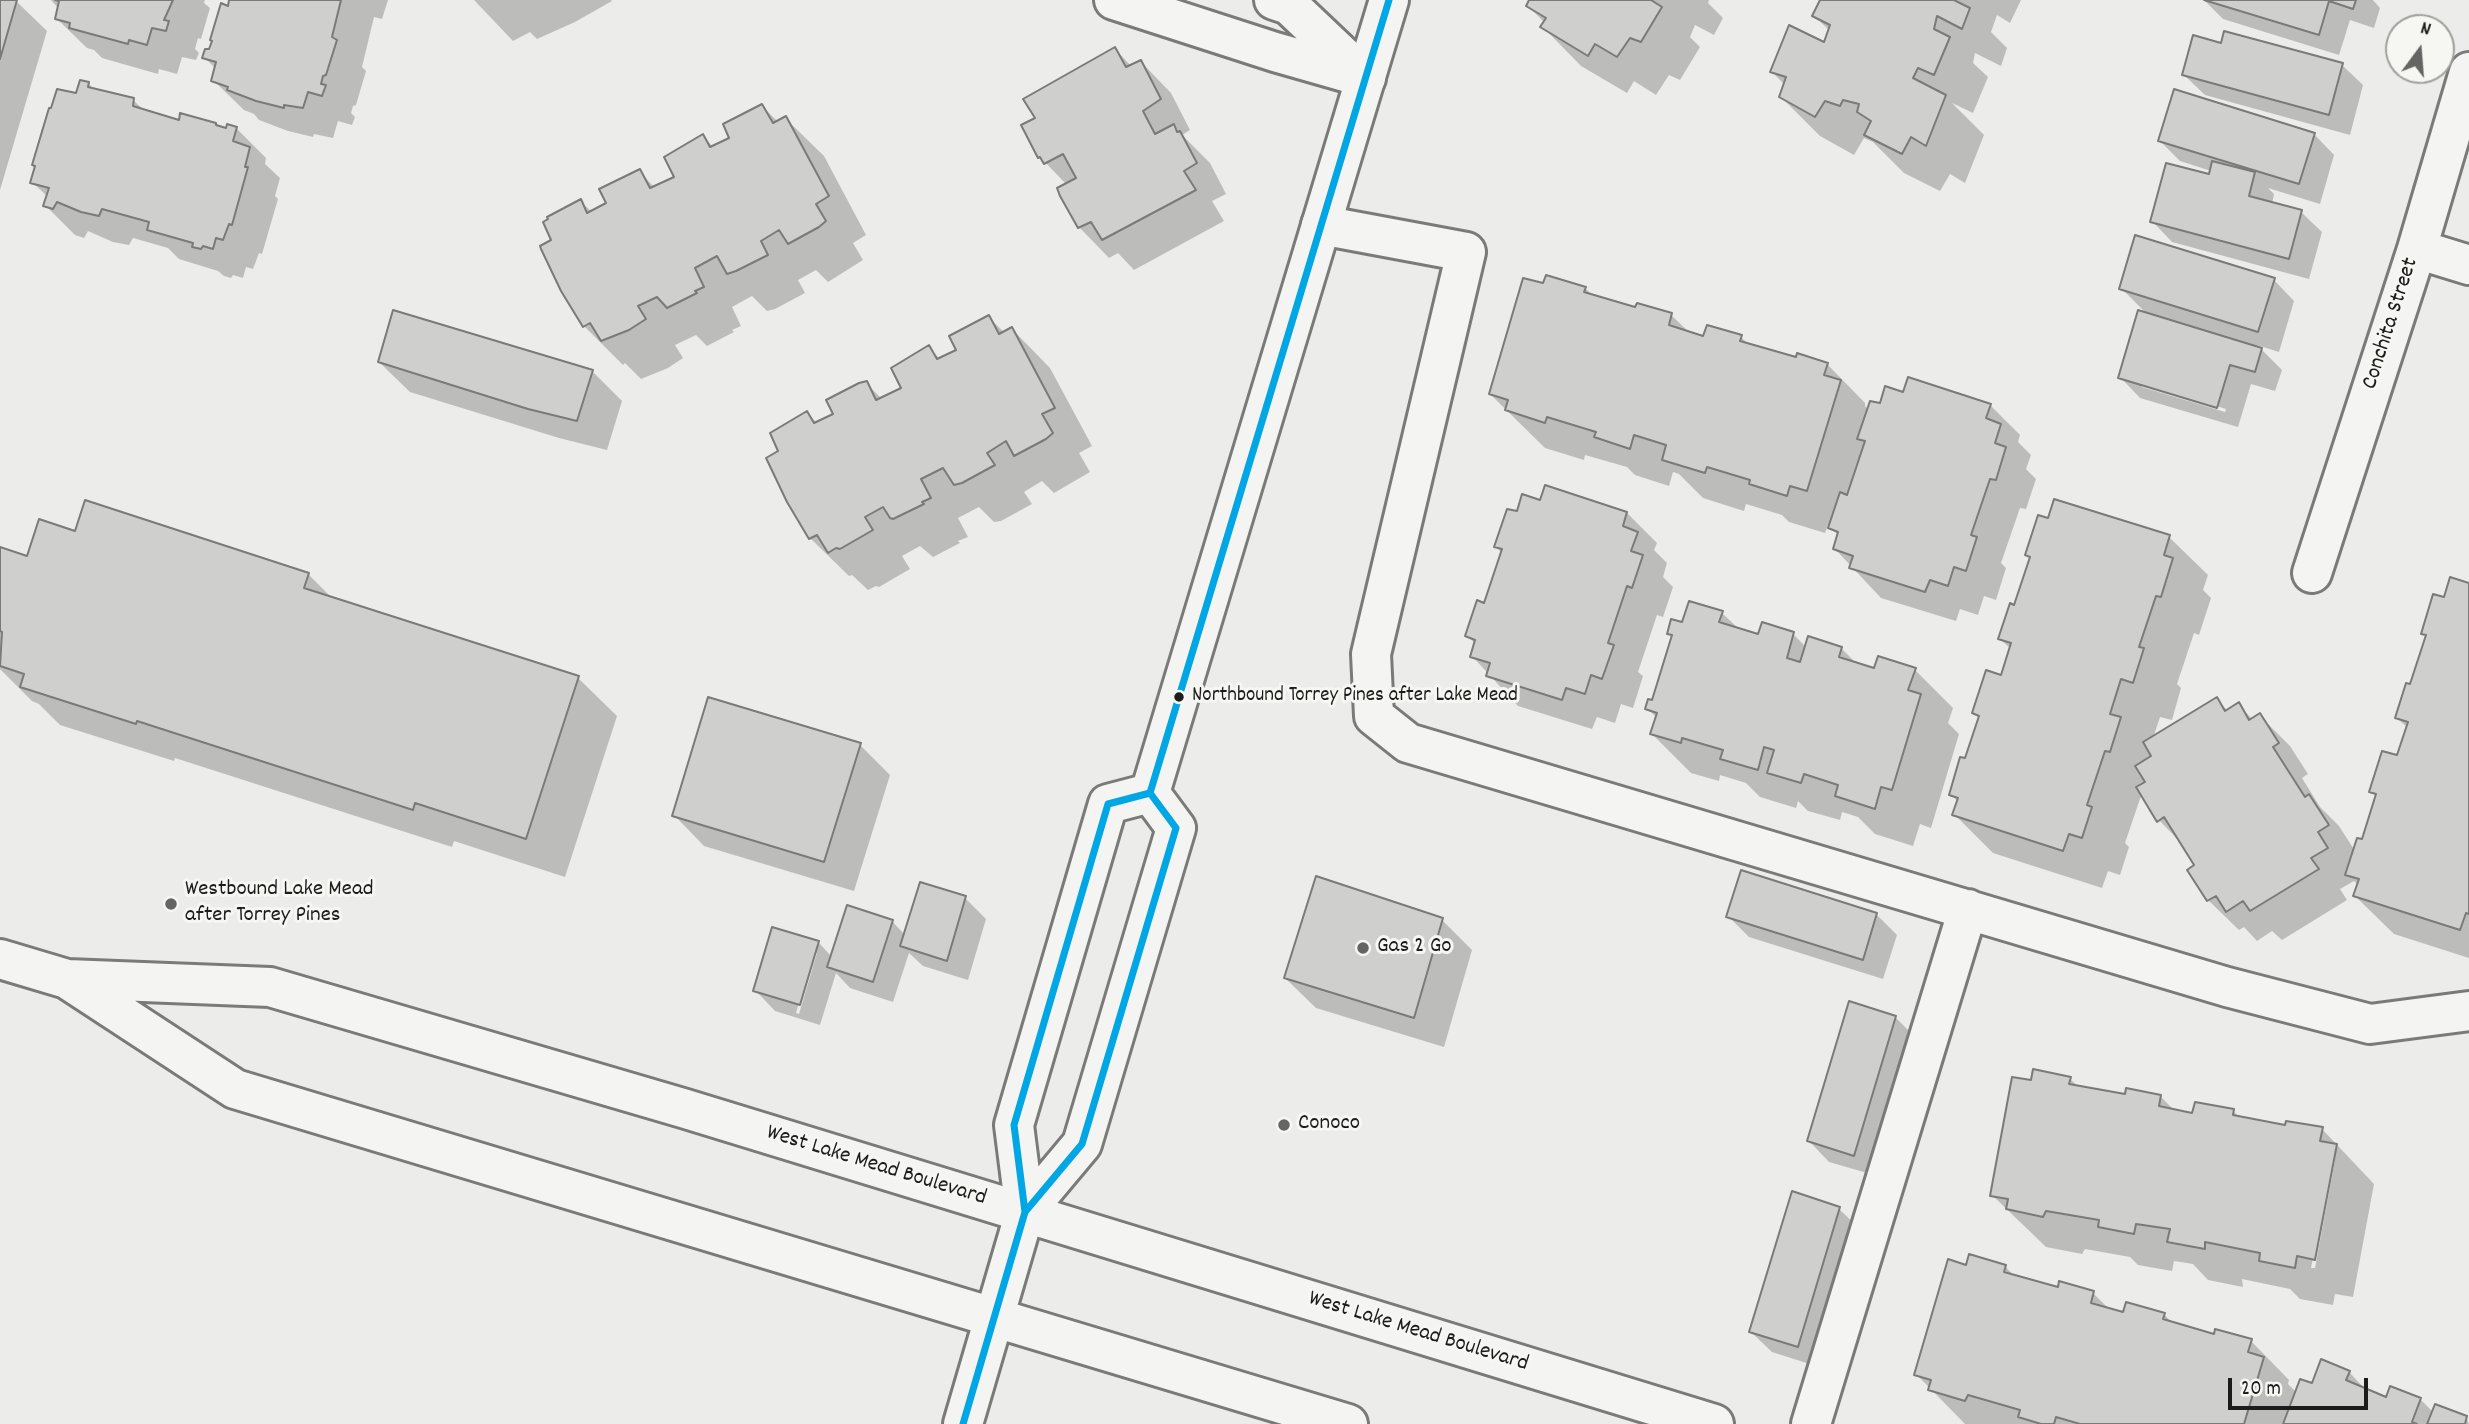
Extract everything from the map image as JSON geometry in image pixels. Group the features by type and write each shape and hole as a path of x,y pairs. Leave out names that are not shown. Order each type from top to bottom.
{"main road":[{"path":"1114,0 1366,78"},
{"path":"1274,0 1289,5 1366,78"},
{"path":"1150,793 1389,0"},
{"name":"Conchita Street","path":"2312,573 2417,249 2469,72"},
{"path":"1321,225 1465,252 1371,654 1374,716 1408,743 2227,987 2370,1024 2469,1011"},
{"path":"2417,249 2469,265"},
{"path":"1025,1212 1082,1144 1176,828 1150,793"},
{"path":"963,1424 1025,1212 1014,1125 1108,804 1150,793"},
{"path":"1811,1424 1968,909"},
{"name":"West Lake Mead Boulevard","path":"0,959 67,979 270,987 1025,1212 1714,1424"},
{"name":"West Lake Mead Boulevard","path":"67,979 235,1089 1348,1424"}],"building":[{"path":"0,0 17,0 0,59"},
{"path":"55,0 173,0 164,20 169,21 166,31 152,28 147,45 129,40 128,44 69,28 70,23 55,19 59,1"},
{"path":"229,0 341,0 332,37 337,40 326,75 323,76 321,84 326,85 322,96 308,92 303,108 284,105 284,108 256,101 211,81 216,62 202,58 212,41 210,40 221,3 228,6"},
{"path":"1529,0 1651,0 1662,7 1641,42 1630,38 1617,57 1595,44 1588,56 1540,27 1546,18 1526,6"},
{"path":"1820,0 1954,0 1970,8 1962,29 1937,16 1934,29 1950,37 1934,75 1918,68 1913,78 1946,95 1926,146 1911,137 1902,154 1864,135 1871,121 1857,112 1859,104 1843,100 1840,106 1825,101 1815,117 1779,97 1786,77 1770,72 1789,25 1824,42 1830,25 1812,16"},
{"path":"2204,0 2356,0 2353,9 2329,1 2319,35"},
{"path":"2224,31 2343,63 2329,115 2182,75 2193,35 2221,43"},
{"path":"1115,47 1126,67 1141,60 1161,99 1143,111 1155,134 1174,124 1177,132 1180,131 1197,163 1184,171 1196,190 1102,240 1091,222 1078,228 1060,196 1057,188 1076,178 1063,154 1044,164 1040,157 1038,158 1021,125 1035,118 1023,99"},
{"path":"80,80 89,82 88,87 134,98 133,106 179,120 180,113 226,128 227,124 237,127 233,141 250,147 245,167 248,167 232,225 229,224 223,240 216,238 213,249 192,247 193,243 147,230 149,222 102,209 99,216 57,202 53,209 43,206 49,188 30,183 35,166 32,165 57,89 76,93"},
{"path":"2174,89 2315,133 2299,184 2158,141"},
{"path":"762,104 773,123 786,116 829,196 816,204 826,221 788,244 779,230 761,241 768,255 727,274 717,256 695,268 704,287 695,291 697,293 667,308 657,297 638,306 646,319 629,330 601,341 590,323 583,327 561,291 540,246 551,240 543,222 547,217 581,199 587,213 606,203 599,189 640,169 650,188 674,177 664,157 703,134 710,147 729,138 723,124"},
{"path":"2212,161 2255,172 2249,196 2302,210 2289,259 2150,222 2166,163 2209,174"},
{"path":"2135,235 2275,278 2258,332 2119,289"},
{"path":"1546,275 1586,287 1584,292 1635,307 1637,303 1672,313 1669,325 1703,336 1707,325 1742,335 1740,341 1796,357 1797,353 1828,363 1824,375 1841,380 1807,491 1790,486 1787,496 1749,484 1750,480 1707,467 1705,473 1662,460 1666,445 1634,435 1630,449 1594,437 1596,432 1547,417 1545,423 1505,410 1508,400 1489,394 1523,278 1543,283"},
{"path":"393,310 593,370 577,421 528,409 378,362"},
{"path":"2138,310 2262,348 2255,372 2230,365 2217,408 2118,378"},
{"path":"989,315 999,334 1012,327 1055,408 1042,414 1053,433 1014,456 1006,441 987,453 995,465 962,483 954,485 943,468 921,479 931,498 893,519 883,507 865,517 873,530 840,549 836,548 828,553 817,535 809,539 766,458 778,451 770,433 807,411 814,423 833,414 826,400 859,383 867,381 876,400 901,388 891,368 929,345 937,359 956,350 949,336"},
{"path":"1908,377 1991,404 1986,418 2001,424 1995,443 2006,447 1996,480 1990,479 1971,535 1977,537 1966,571 1954,567 1948,586 1930,580 1925,592 1849,568 1853,556 1833,549 1838,532 1828,528 1840,492 1847,495 1865,441 1857,439 1870,401 1880,403 1885,386 1903,392"},
{"path":"1545,485 1627,512 1623,526 1638,532 1631,551 1643,555 1632,588 1627,586 1608,643 1614,645 1602,679 1591,675 1585,694 1566,688 1562,700 1486,676 1490,663 1470,657 1475,640 1465,636 1477,600 1484,603 1502,549 1494,547 1507,509 1517,511 1522,494 1540,500"},
{"path":"2054,499 2170,535 2164,555 2173,558 2161,597 2156,596 2139,647 2144,648 2133,683 2121,679 2110,714 2121,717 2110,752 2105,751 2087,805 2092,807 2082,838 2069,834 2063,851 1952,815 1958,798 1949,795 1960,757 1965,758 1979,716 1972,713 1986,670 2001,675 2011,643 1998,639 2010,603 2014,605 2030,557 2025,555 2038,515 2048,518"},
{"path":"85,500 309,573 304,588 579,676 526,839 415,803 413,810 137,721 136,724 20,687 24,674 0,666 0,547 27,556 39,519 75,531"},
{"path":"2450,577 2469,583 2469,914 2466,913 2460,930 2353,896 2359,879 2345,875 2357,838 2362,839 2376,794 2369,792 2382,751 2397,755 2408,722 2395,718 2406,683 2410,684 2426,635 2421,634 2433,594 2444,597"},
{"path":"1689,601 1723,611 1719,622 1758,634 1762,622 1794,632 1787,658 1800,662 1808,636 1842,647 1839,657 1874,668 1878,656 1916,668 1908,690 1921,694 1892,790 1881,787 1875,809 1835,796 1838,785 1804,774 1801,783 1767,773 1774,750 1764,747 1758,770 1720,759 1723,750 1682,738 1681,743 1650,734 1657,713 1645,709 1648,699 1652,700 1672,635 1667,634 1671,619 1682,622"},
{"path":"708,697 861,743 824,862 672,816"},
{"path":"2217,697 2225,711 2239,702 2249,720 2260,713 2279,743 2273,747 2305,797 2309,794 2329,825 2318,832 2328,848 2311,858 2319,869 2250,911 2243,901 2226,912 2216,896 2207,901 2187,870 2194,865 2164,817 2157,822 2136,787 2145,782 2135,766 2151,756 2143,742"},
{"path":"1741,870 1877,913 1863,960 1726,917"},
{"name":"Gas 2 Go","path":"1316,876 1443,918 1414,1018 1284,978"},
{"path":"920,882 966,896 947,961 900,946"},
{"path":"847,905 893,920 873,982 827,967"},
{"path":"772,927 819,941 800,1005 753,991"},
{"path":"1849,1001 1896,1016 1854,1156 1807,1141"},
{"path":"2033,1069 2071,1077 2069,1084 2125,1094 2126,1088 2161,1095 2159,1106 2192,1113 2195,1102 2234,1109 2233,1115 2285,1125 2286,1121 2323,1127 2320,1141 2337,1144 2315,1260 2297,1256 2295,1268 2259,1261 2260,1253 2205,1242 2205,1249 2167,1242 2170,1229 2136,1224 2134,1234 2098,1227 2099,1220 2046,1211 2043,1217 2006,1209 2008,1199 1990,1196 2012,1077 2031,1080"},
{"path":"1792,1191 1840,1207 1798,1347 1749,1332"},
{"path":"1969,1254 2006,1265 2004,1272 2058,1287 2059,1281 2094,1291 2091,1303 2123,1312 2126,1302 2165,1313 2163,1319 2214,1334 2215,1329 2252,1339 2248,1352 2264,1357 2244,1424 2080,1424 2056,1417 2054,1424 2041,1424 2018,1417 2020,1410 1968,1395 1965,1401 1928,1390 1931,1380 1914,1375 1948,1259 1966,1265"},
{"path":"2321,1359 2350,1371 2346,1380 2386,1397 2390,1386 2421,1398 2412,1422 2417,1424 2283,1424 2300,1379 2312,1383"},
{"path":"2435,1404 2467,1416 2465,1424 2427,1424"}],"transit line":[{"path":"1150,793 1389,0"},
{"path":"1025,1212 1014,1125 1108,804 1150,793"},
{"path":"963,1424 1025,1212 1082,1144 1176,828 1150,793"}],"place":[{"name":"Northbound Torrey Pines after Lake Mead","path":"1179,697"},
{"name":"Westbound Lake Mead after Torrey Pines","path":"171,904"},
{"name":"Gas 2 Go","path":"1363,948"},
{"name":"Conoco","path":"1284,1125"}]}
